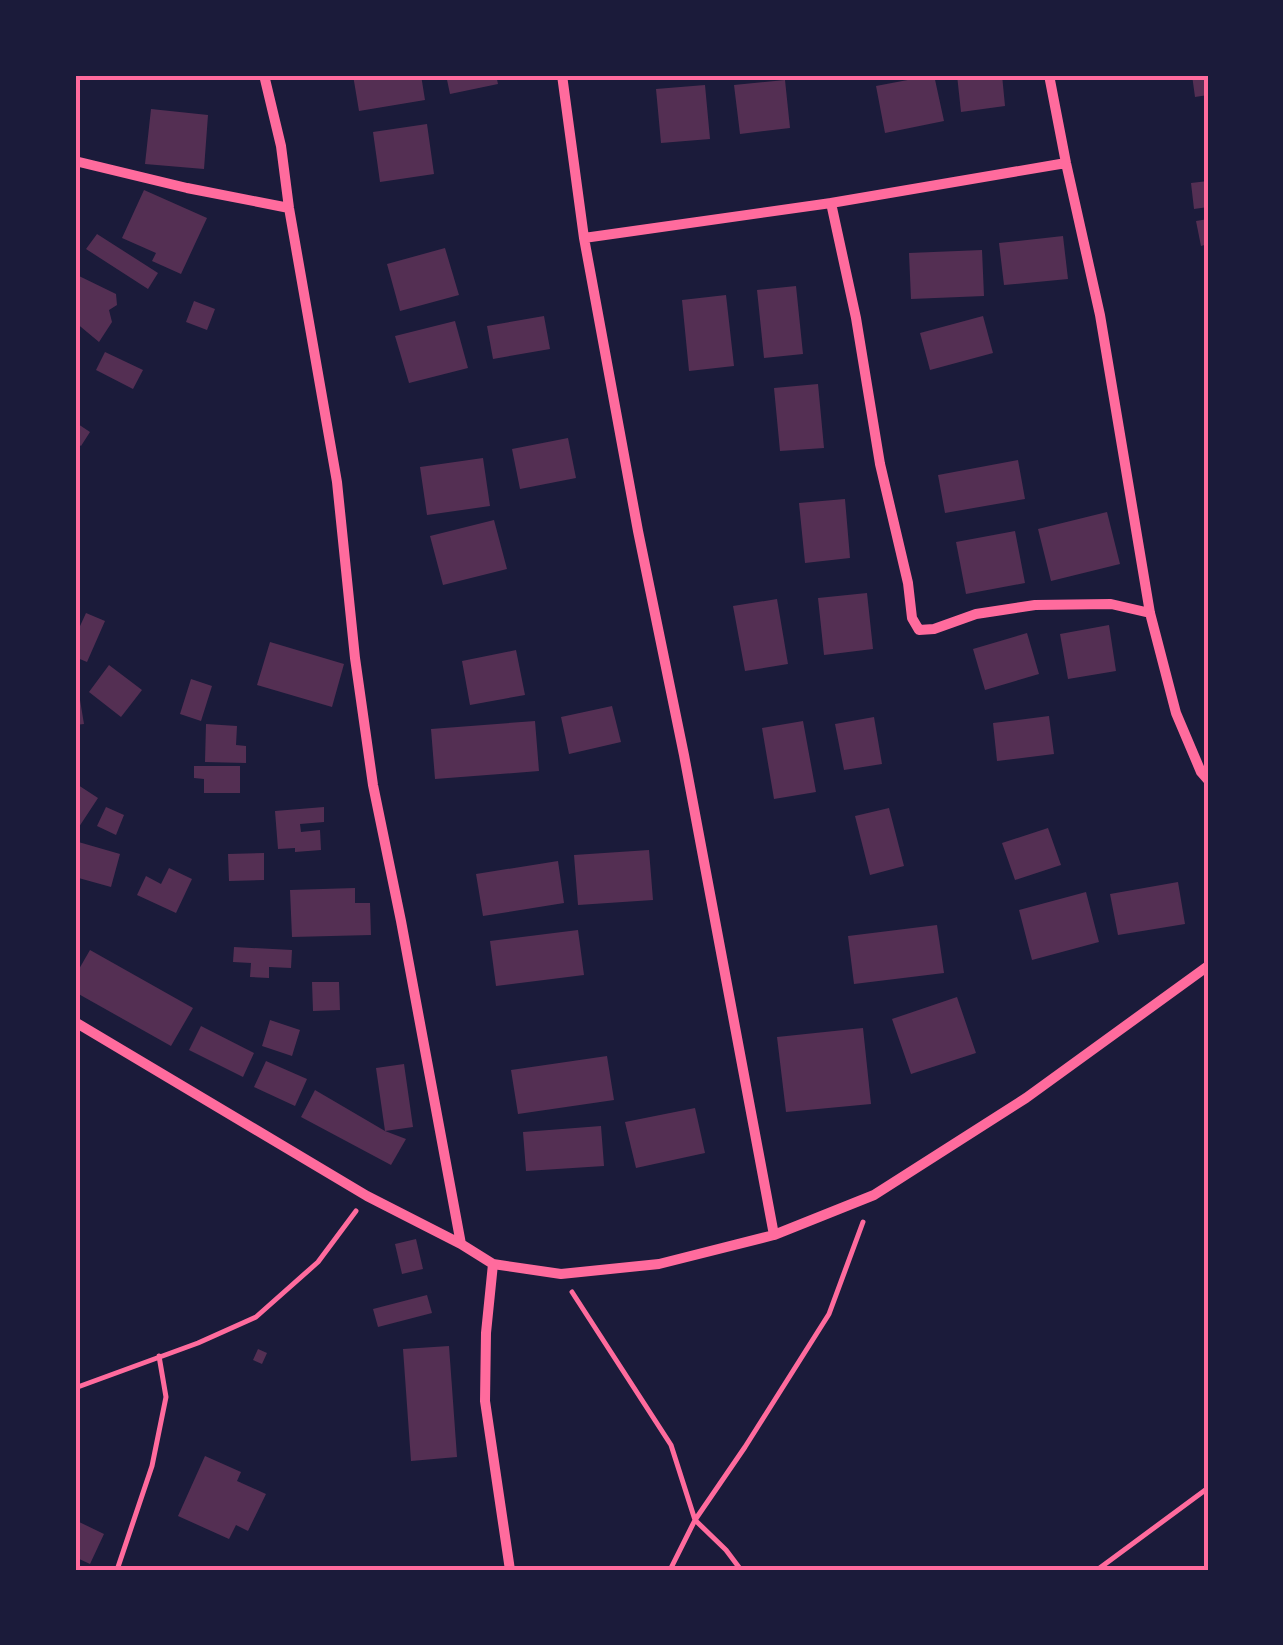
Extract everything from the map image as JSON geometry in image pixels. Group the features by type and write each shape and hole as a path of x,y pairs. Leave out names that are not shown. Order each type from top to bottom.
{"street":[{"path":"264,75 281,146 337,482 373,785 461,1244"},
{"path":"562,75 584,238 634,512 774,1235"},
{"path":"1049,75 1100,315 1150,613 1176,713 1208,780"},
{"path":"75,160 289,208"},
{"path":"584,238 830,204 1066,163"},
{"path":"830,204 850,284 880,464 908,583 912,618 920,630 976,614 1035,605 1111,604 1150,613"},
{"path":"75,1022 367,1196 493,1264 561,1274 659,1264 774,1235 874,1195 1026,1098 1208,966"},
{"path":"493,1264 484,1401 510,1570"}],"path":[{"path":"670,1570 695,1520 829,1314 874,1195"},
{"path":"75,1388 198,1343 256,1317 318,1262 367,1196"},
{"path":"561,1274 671,1445 695,1520 741,1570"},
{"path":"117,1570 152,1466 166,1397 160,1356"},
{"path":"1097,1570 1208,1488"}],"building":[{"path":"353,75 421,75 425,100 359,111"},
{"path":"446,75 496,75 498,84 450,94"},
{"path":"934,75 944,121 885,133 876,86"},
{"path":"957,75 1002,75 1005,106 961,112"},
{"path":"1192,75 1208,75 1208,95 1195,97"},
{"path":"785,80 790,128 740,134 734,85"},
{"path":"705,85 710,139 661,143 656,89"},
{"path":"151,109 208,115 204,169 145,164"},
{"path":"427,124 434,174 380,182 373,132"},
{"path":"1208,181 1208,207 1194,209 1191,183"},
{"path":"144,190 207,218 181,274 152,261 156,253 122,238"},
{"path":"1208,219 1208,244 1201,246 1196,221"},
{"path":"97,234 158,273 148,289 86,249"},
{"path":"1063,236 1068,279 1004,285 999,243"},
{"path":"445,248 459,295 400,311 387,264"},
{"path":"982,250 984,296 911,299 909,253"},
{"path":"79,276 116,294 117,305 109,310 112,322 99,342 75,322 75,280"},
{"path":"796,286 803,354 764,358 757,290"},
{"path":"726,295 734,366 689,371 682,300"},
{"path":"194,301 215,309 207,330 186,322"},
{"path":"544,316 550,349 493,359 487,326"},
{"path":"983,316 993,353 930,370 920,333"},
{"path":"455,321 468,368 409,383 395,336"},
{"path":"105,352 143,370 133,389 96,370"},
{"path":"818,384 824,448 780,451 774,388"},
{"path":"75,422 90,432 81,446 75,442"},
{"path":"568,438 576,478 520,489 512,449"},
{"path":"483,458 490,506 427,515 420,467"},
{"path":"1018,460 1025,499 945,513 938,475"},
{"path":"845,499 850,558 805,563 799,503"},
{"path":"1107,512 1120,564 1051,581 1038,529"},
{"path":"494,520 507,569 443,585 430,536"},
{"path":"1015,531 1025,583 966,594 956,542"},
{"path":"867,593 873,649 824,655 818,598"},
{"path":"777,599 788,664 745,671 733,606"},
{"path":"86,613 105,621 87,662 75,657 75,637"},
{"path":"1109,625 1116,671 1068,679 1060,634"},
{"path":"1027,633 1039,674 985,690 973,649"},
{"path":"270,642 344,664 332,707 257,685"},
{"path":"516,650 525,695 470,705 462,661"},
{"path":"109,665 142,690 121,717 89,692"},
{"path":"191,679 212,686 201,721 180,714"},
{"path":"80,700 84,724 75,725 75,701"},
{"path":"612,706 621,742 569,754 561,717"},
{"path":"1049,716 1054,754 997,761 993,723"},
{"path":"874,717 882,764 844,770 835,724"},
{"path":"535,721 539,771 435,779 431,729"},
{"path":"803,721 816,792 774,799 762,728"},
{"path":"206,724 237,726 236,745 246,746 246,763 205,762"},
{"path":"194,766 240,766 240,793 204,793 204,779 194,778"},
{"path":"75,783 98,798 75,833"},
{"path":"106,807 124,815 116,835 97,826"},
{"path":"324,807 324,822 300,824 301,832 320,830 321,850 278,849 275,811"},
{"path":"889,808 904,866 870,875 855,816"},
{"path":"1048,828 1061,865 1015,880 1002,843"},
{"path":"75,841 120,854 111,887 75,877"},
{"path":"649,850 653,900 578,905 574,855"},
{"path":"264,853 264,880 229,881 228,854"},
{"path":"558,861 564,903 483,916 476,874"},
{"path":"169,868 192,879 176,913 137,895 146,876 161,884"},
{"path":"1178,882 1185,924 1118,935 1110,894"},
{"path":"355,888 355,903 370,903 371,935 292,937 290,890"},
{"path":"1086,892 1099,942 1032,960 1019,910"},
{"path":"937,925 944,973 854,984 848,936"},
{"path":"578,930 584,975 496,986 490,941"},
{"path":"234,947 292,950 291,968 269,967 269,978 250,977 251,963 233,962"},
{"path":"90,950 193,1008 171,1046 75,992 75,976"},
{"path":"312,982 339,982 340,1010 313,1011"},
{"path":"957,997 976,1053 911,1074 892,1019"},
{"path":"270,1020 300,1030 292,1056 262,1046"},
{"path":"201,1026 254,1053 243,1077 189,1050"},
{"path":"863,1028 871,1104 786,1112 777,1037"},
{"path":"607,1056 614,1100 518,1114 511,1070"},
{"path":"266,1061 307,1079 295,1106 254,1087"},
{"path":"404,1064 413,1127 385,1131 376,1068"},
{"path":"315,1090 406,1139 391,1165 301,1117"},
{"path":"695,1108 705,1153 636,1168 625,1122"},
{"path":"601,1126 604,1166 526,1171 523,1132"},
{"path":"416,1239 423,1269 402,1274 395,1244"},
{"path":"427,1295 432,1313 378,1327 373,1309"},
{"path":"449,1346 457,1457 411,1461 403,1349"},
{"path":"258,1349 267,1353 262,1364 253,1360"},
{"path":"205,1456 241,1472 237,1481 266,1494 248,1531 236,1525 229,1539 178,1516"},
{"path":"75,1520 104,1534 90,1564 75,1557"}]}
